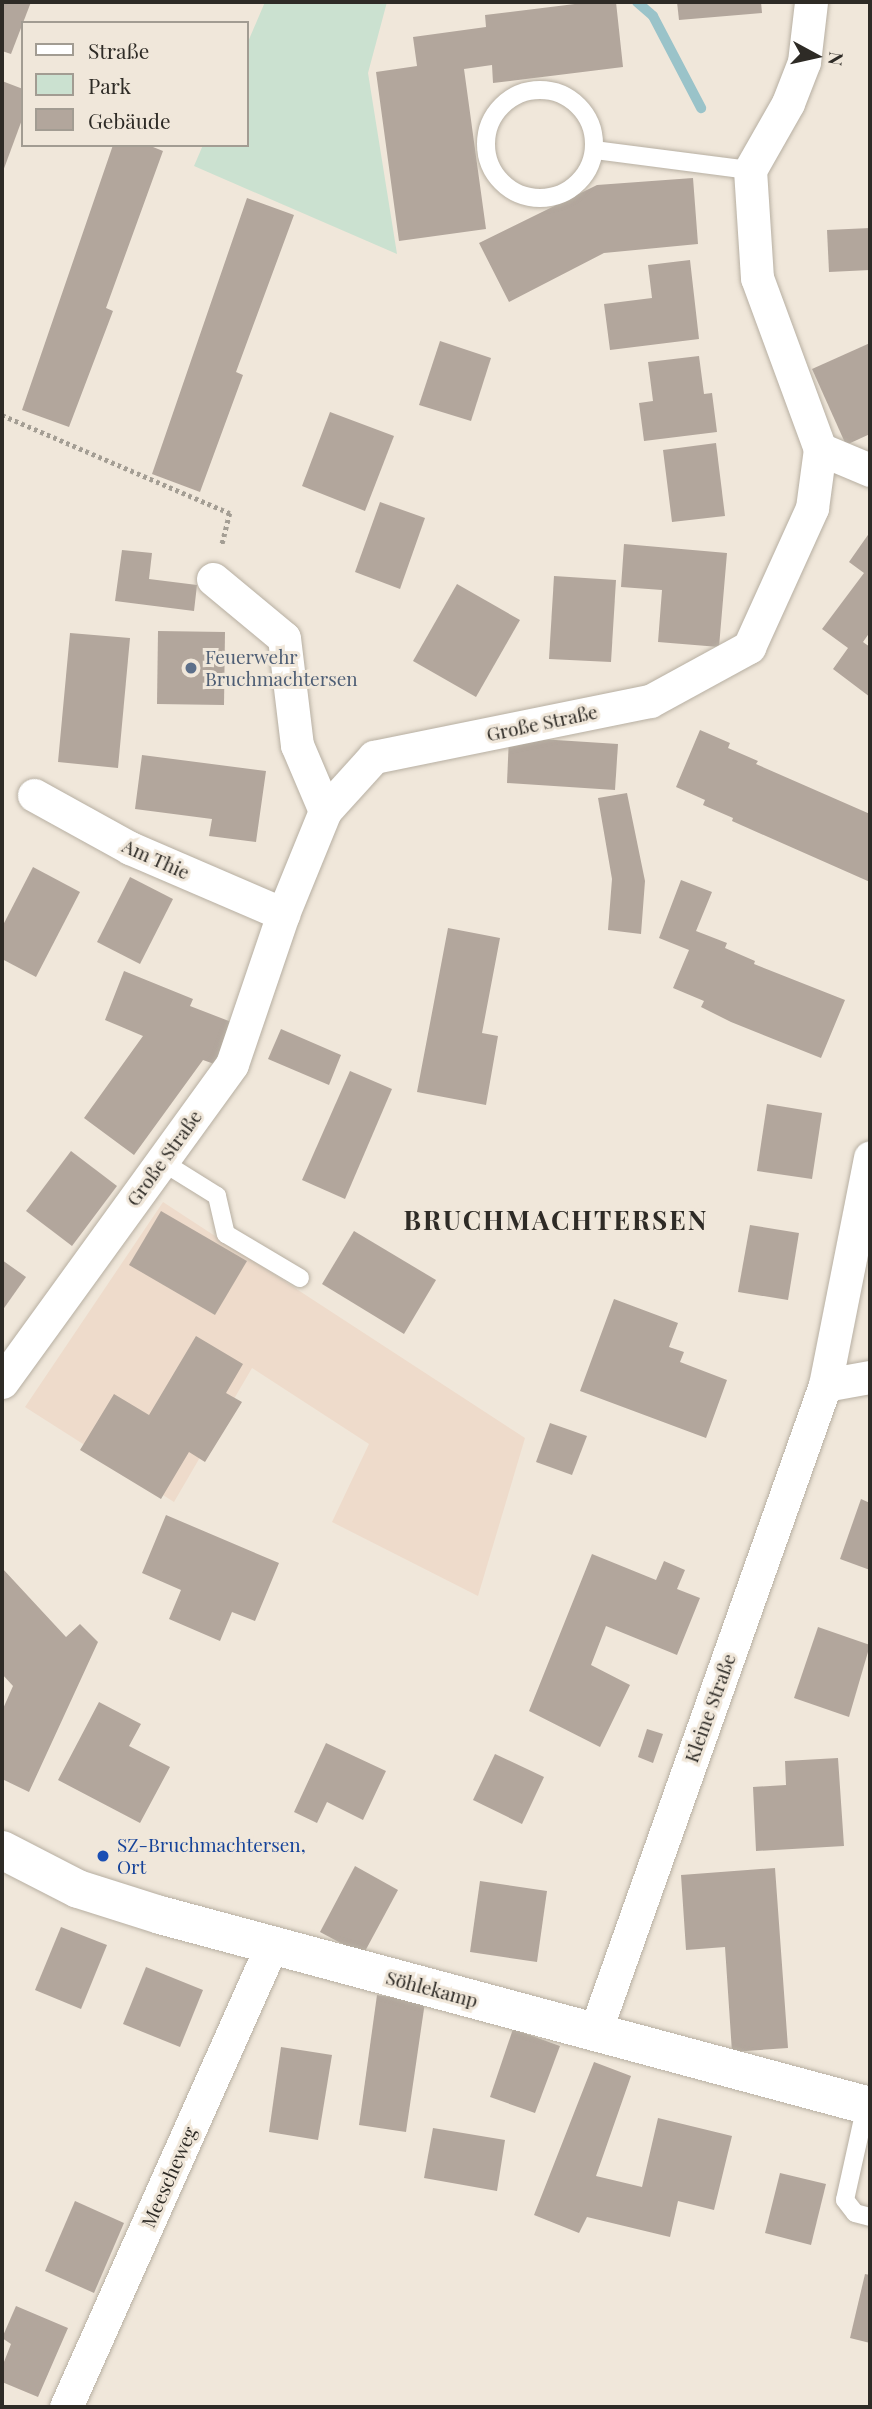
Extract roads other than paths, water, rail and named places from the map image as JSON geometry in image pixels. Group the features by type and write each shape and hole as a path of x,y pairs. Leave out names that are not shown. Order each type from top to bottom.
{"street":[{"path":"750,170 788,103 804,62 811,2"},
{"name":"Große Straße","path":"2,1382 232,1064 283,914 325,811 374,757 650,701 749,647 812,508 820,449 757,278 750,170"},
{"path":"820,449 870,470"},
{"path":"213,579 284,638 297,745 325,811"},
{"name":"Am Thie","path":"34,795 130,848 283,914"},
{"name":"Kleine Straße","path":"595,2032 825,1385 870,1157"},
{"path":"825,1385 870,1377"},
{"name":"Söhlekamp","path":"2,1850 78,1889 271,1947 868,2105"},
{"name":"Meescheweg","path":"66,2407 271,1947"}],"lane":[{"path":"542,89 575,102 594,132 595,150 579,183 547,199 529,198 505,185 488,163 485,146 488,128 508,99 542,89"},
{"path":"595,150 750,170"},
{"path":"161,1161 217,1196 226,1234 300,1278"},
{"path":"868,2105 845,2200 855,2213 870,2217"}],"waterway":[{"path":"637,2 653,16 701,108"}],"place":[{"name":"Feuerwehr Bruchmachtersen","path":"191,668"},
{"name":"SZ-Bruchmachtersen, Ort","path":"103,1856"}],"district":[{"name":"BRUCHMACHTERSEN","path":"556,1220"}]}
